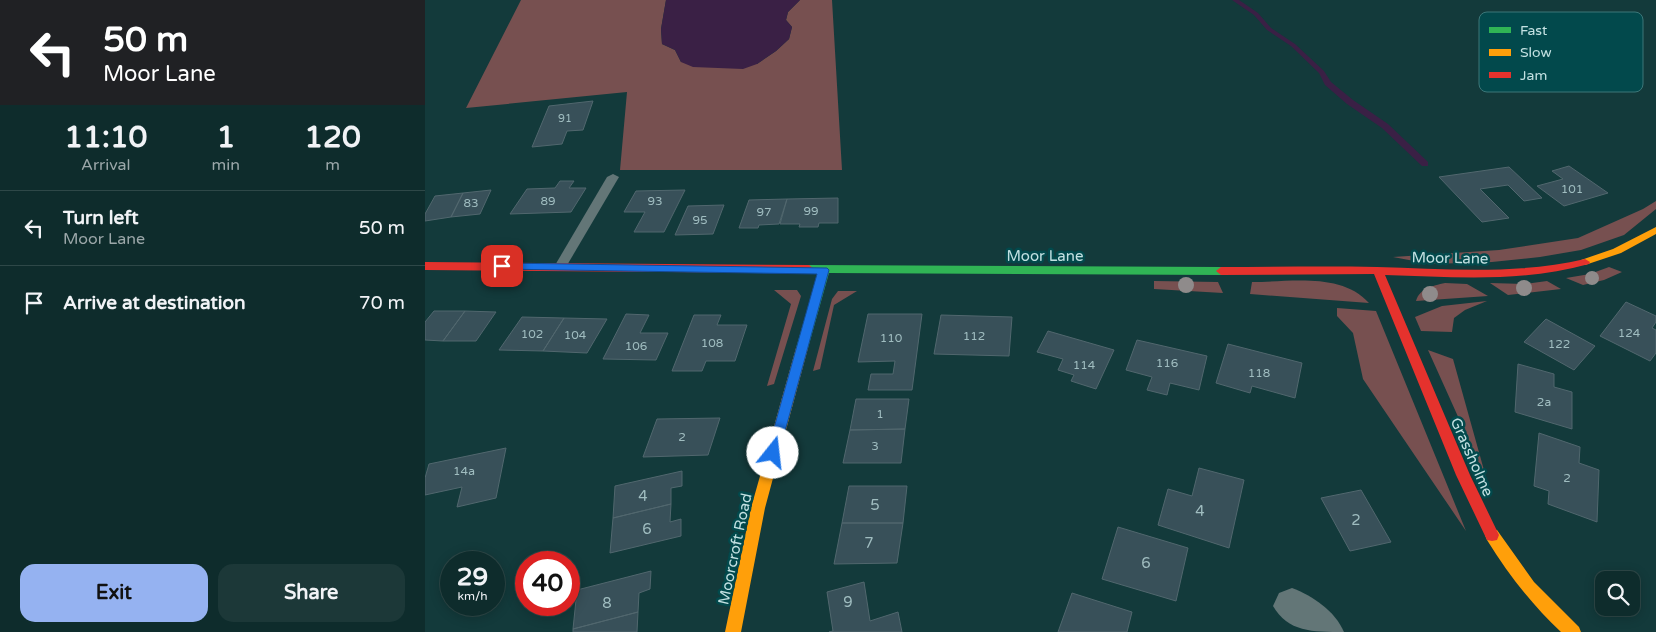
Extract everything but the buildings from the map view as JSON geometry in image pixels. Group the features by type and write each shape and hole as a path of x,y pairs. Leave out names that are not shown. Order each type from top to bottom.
{"street":[{"name":"Moor Lane","path":"425,266 824,270 1378,271 1501,274 1545,271 1583,263 1613,254 1637,243 1656,230"},
{"name":"Moorcroft Road","path":"733,632 758,508 824,270"},
{"name":"Grassholme","path":"1378,271 1462,475 1500,552 1526,588 1567,631"},
{"path":"1292,606 1325,632"}],"lane":[{"path":"561,267 613,177"}],"shaded area":[{"path":"521,0 666,0 661,29 662,44 675,50 681,62 757,64 789,39 792,27 786,20 788,12 800,0 832,0 842,170 620,170 627,92 466,108"},
{"path":"666,0 800,0 788,12 786,20 792,27 789,39 757,64 743,69 693,67 681,62 675,50 662,44 661,29"},
{"path":"1656,201 1656,209 1624,235 1581,250 1492,262 1430,264 1393,257 1499,250 1578,238 1643,209"},
{"path":"1609,267 1622,272 1604,280 1583,285 1566,278 1590,274"},
{"path":"1298,280 1330,283 1358,293 1369,303 1250,294 1252,282"},
{"path":"1154,281 1218,282 1223,293 1154,289"},
{"path":"1547,281 1561,289 1508,295 1490,283 1525,284"},
{"path":"1445,283 1467,284 1488,296 1416,301 1424,290"},
{"path":"774,290 797,290 801,296 774,384 767,386 791,304"},
{"path":"838,291 857,291 834,305 820,369 813,371 832,299"},
{"path":"1487,301 1465,310 1454,318 1452,332 1421,331 1415,317 1442,306"},
{"path":"1337,308 1376,311 1466,531 1363,379 1353,333 1337,316"},
{"path":"1428,350 1453,359 1487,481"}],"waterway":[{"path":"1235,0 1256,14 1269,29 1293,45 1322,72 1328,83 1350,102 1385,126 1425,164"}],"traffic: fast":[{"path":"809,269 1221,271"},
{"path":"802,348 824,270"}],"traffic: slow":[{"path":"1585,262 1617,251 1656,230"},
{"path":"733,632 758,508 802,348"},
{"path":"1492,535 1529,587 1573,632"}],"traffic: jam":[{"path":"1221,271 1344,270 1511,274 1536,272 1585,262"},
{"path":"425,266 809,269"},
{"path":"1378,271 1463,475 1492,535"}],"route":[{"path":"502,266 824,270 773,453"}]}
